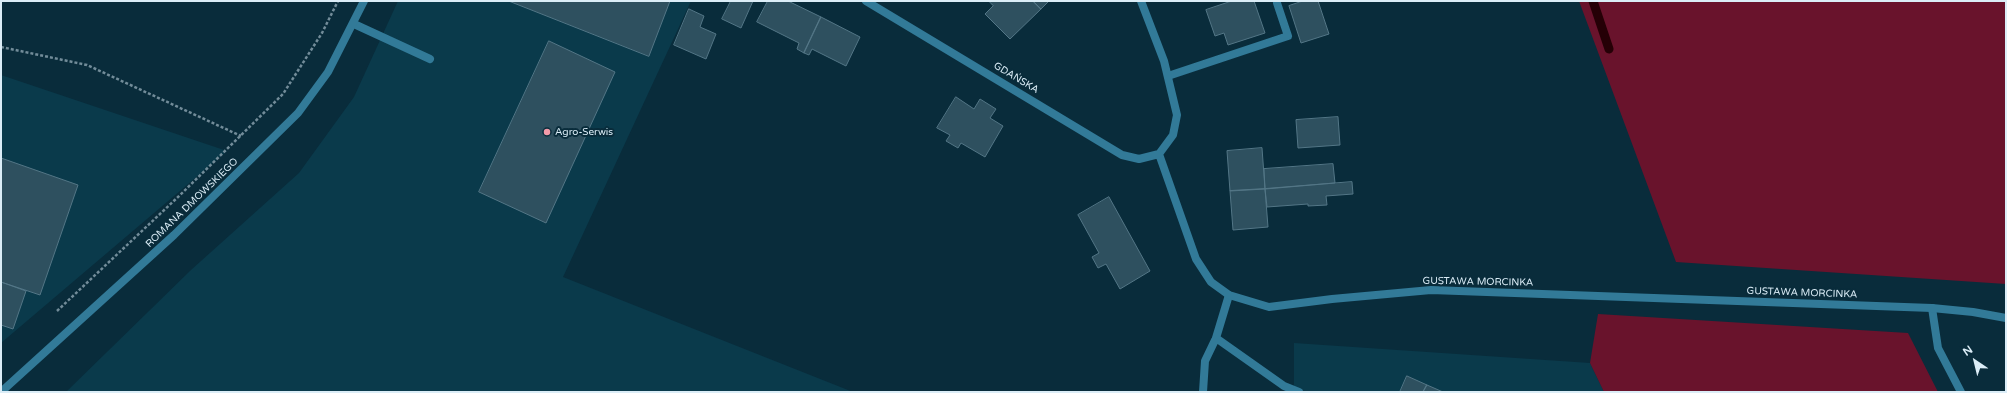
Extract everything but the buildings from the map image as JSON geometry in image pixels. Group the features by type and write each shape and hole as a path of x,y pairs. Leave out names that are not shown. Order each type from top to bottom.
{"street":[{"name":"ROMANA DMOWSKIEGO","path":"2,392 174,235 298,113 328,72 354,24 364,1"},
{"name":"GDAŃSKA","path":"866,1 1122,155 1139,159 1159,154"},
{"path":"1141,1 1168,76 1177,115 1173,135 1159,154"},
{"path":"1168,76 1288,36 1277,3"},
{"path":"354,24 430,59"},
{"name":"GUSTAWA MORCINKA","path":"1159,154 1196,259 1211,282 1229,295 1269,307 1332,298 1431,290 1932,308 1973,312 2006,318"},
{"path":"1203,392 1205,361 1216,338 1229,295"},
{"path":"1932,308 1938,348 1961,392"},
{"path":"1216,338 1284,386 1299,392"}],"path":[{"path":"56,311 241,136 283,94 322,33 338,1"},
{"path":"1,47 87,65 241,136 260,151"}],"shaded area":[{"path":"398,1 691,1 563,277 853,392 66,392 191,270 299,173 354,97"},
{"path":"1579,1 2006,1 2006,284 1676,262"},
{"path":"1,75 227,151 1,343"},
{"path":"1598,314 1908,333 1938,392 1604,392 1590,363"},
{"path":"1294,343 1590,363 1604,392 1294,392"}],"waterway":[{"path":"1593,1 1609,49"}],"place":[{"name":"Agro-Serwis","path":"547,132"}]}
